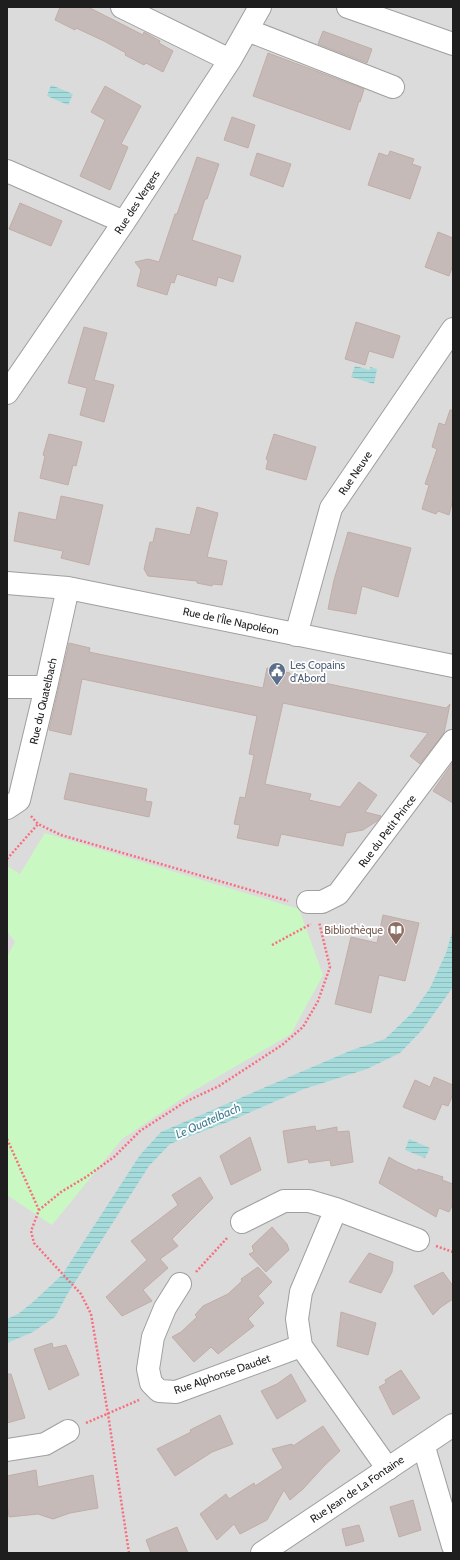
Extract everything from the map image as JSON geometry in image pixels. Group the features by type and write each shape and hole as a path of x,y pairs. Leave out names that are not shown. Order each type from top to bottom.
{"street":[{"path":"122,7 230,60"},
{"name":"Rue des Vergers","path":"7,393 124,222 230,60 260,7"},
{"path":"348,7 453,44"},
{"path":"247,30 393,88"},
{"path":"7,171 124,222"},
{"name":"Rue Neuve","path":"296,634 331,508 453,329"},
{"name":"Rue de l'Île Napoléon","path":"7,583 68,588 453,666"},
{"name":"Rue du Quatelbach","path":"7,808 19,800 68,588"},
{"path":"7,687 46,687"},
{"name":"Rue du Petit Prince","path":"316,908 338,894 453,741"},
{"path":"242,1222 284,1201 309,1201 336,1209 418,1240"},
{"path":"336,1209 301,1292 297,1320 301,1346 388,1469"},
{"name":"Rue Alphonse Daudet","path":"180,1284 165,1308 154,1337 148,1369 151,1383 159,1391 176,1392 301,1346"},
{"name":"Rue Jean de La Fontaine","path":"262,1553 453,1426"},
{"path":"7,1450 45,1444 68,1431"},
{"path":"422,1446 426,1454 453,1546"}],"path":[{"path":"7,859 38,824 61,835 278,899 316,908"},
{"path":"272,945 316,908"},
{"path":"129,1553 91,1314 80,1294 34,1243 31,1231 39,1210 60,1192 114,1157 140,1131 185,1102 219,1086 282,1045 303,1027 318,1001 330,967 316,908"},
{"path":"7,1139 39,1210"},
{"path":"180,1284 191,1277 242,1222"},
{"path":"68,1431 159,1391"}],"shaded area":[{"path":"7,7 453,7 453,1553 7,1553"}],"green space":[{"path":"45,833 299,909 323,975 291,1034 195,1090 122,1139 52,1225 7,1195 7,957 15,942 7,931 7,866 20,874"}],"water":[{"path":"51,85 73,94 68,105 47,96"},
{"path":"355,366 370,370 370,367 377,369 374,384 351,377"},
{"name":"Le Quatelbach","path":"453,929 453,987 423,1029 400,1053 367,1069 304,1089 230,1121 170,1144 149,1166 68,1293 55,1317 33,1332 7,1343 7,1319 18,1314 33,1302 62,1275 140,1155 161,1132 352,1050 385,1039 413,1012 430,988 446,953"},
{"path":"409,1139 430,1148 425,1158 405,1150"}],"building":[{"path":"60,7 88,7 143,35 144,32 160,41 159,43 173,51 163,72 146,63 144,65 125,55 126,53 104,41 76,28 75,30 55,20"},
{"path":"323,31 372,49 367,63 318,44"},
{"path":"268,53 364,89 350,130 253,96"},
{"path":"105,86 141,106 121,144 128,147 110,190 80,176 105,120 91,112"},
{"path":"232,117 255,125 248,148 224,140"},
{"path":"390,151 414,159 412,164 421,167 410,199 368,185 379,153 388,156"},
{"path":"257,153 291,164 283,187 250,175"},
{"path":"197,157 219,164 207,199 205,199 192,240 241,256 233,282 218,277 216,286 177,274 174,283 171,282 167,295 137,286 141,270 135,262 148,259 159,262 175,214 177,214"},
{"path":"20,203 62,221 51,246 9,229"},
{"path":"438,232 453,238 453,265 449,276 425,267"},
{"path":"356,322 400,336 393,358 369,351 365,365 345,359"},
{"path":"84,327 107,333 94,380 114,385 104,422 80,415 87,388 68,383"},
{"path":"450,410 453,410 453,499 449,515 438,511 436,514 422,509 429,485 425,484 437,449 432,447 439,423 445,425"},
{"path":"49,434 82,442 76,466 73,465 68,485 40,478 45,456 43,455"},
{"path":"274,434 316,447 306,480 266,469 268,460 266,459"},
{"path":"61,496 103,505 89,565 61,558 63,551 14,541 19,512 56,520"},
{"path":"197,507 218,513 207,557 227,561 222,585 213,584 212,586 197,583 197,581 148,576 144,569 150,542 153,542 156,528 190,535"},
{"path":"348,532 411,548 398,597 362,586 356,614 328,609 334,580"},
{"path":"69,643 90,648 89,652 263,688 267,668 290,673 290,676 446,708 450,704 444,733 420,764 410,756 428,733 283,703 265,784 311,794 309,800 340,807 359,782 377,795 365,812 381,816 377,821 363,830 346,833 343,846 281,834 278,846 237,838 240,825 234,824 240,797 245,798 254,755 249,754 257,716 82,679 71,735 49,730"},
{"path":"453,762 453,803 433,791"},
{"path":"70,773 147,789 145,801 152,802 149,817 64,799"},
{"path":"383,915 419,923 405,981 379,975 371,1013 335,1004 351,937 377,943"},
{"path":"434,1077 453,1085 453,1094 448,1106 442,1104 435,1120 403,1107 415,1080 430,1087"},
{"path":"315,1126 316,1131 337,1127 337,1132 349,1131 353,1162 331,1166 330,1160 309,1163 308,1159 288,1163 283,1131"},
{"path":"250,1137 261,1170 231,1185 220,1156"},
{"path":"389,1157 417,1171 418,1169 443,1177 442,1180 453,1184 453,1204 449,1212 439,1208 436,1217 379,1183"},
{"path":"200,1177 213,1198 172,1239 178,1246 160,1259 168,1268 143,1290 152,1301 122,1316 106,1297 147,1260 131,1241 178,1205 172,1195"},
{"path":"272,1227 287,1244 289,1250 266,1272 249,1254 254,1252 252,1246"},
{"path":"369,1253 393,1262 392,1272 381,1293 349,1282"},
{"path":"258,1267 272,1282 258,1296 264,1303 248,1319 254,1326 218,1354 211,1347 194,1362 172,1337 181,1332 197,1317 195,1315 203,1306 228,1294 242,1281 241,1279"},
{"path":"443,1272 453,1286 453,1299 441,1307 433,1315 414,1286"},
{"path":"341,1312 376,1323 368,1355 337,1346"},
{"path":"52,1343 53,1348 66,1345 79,1375 49,1390 34,1349"},
{"path":"401,1370 420,1398 393,1415 379,1387 386,1383 385,1380"},
{"path":"7,1374 11,1374 25,1418 7,1423"},
{"path":"291,1374 306,1401 277,1419 261,1391 277,1384"},
{"path":"220,1415 233,1444 212,1452 175,1476 157,1449"},
{"path":"323,1426 340,1451 303,1489 290,1500 284,1490 267,1520 240,1534 234,1524 217,1540 200,1514 226,1494 229,1499 254,1483 255,1486 283,1468 272,1449 292,1444 293,1446"},
{"path":"36,1470 38,1487 93,1475 98,1508 70,1513 53,1519 38,1514 9,1517 7,1501 7,1476"},
{"path":"413,1500 421,1530 399,1537 390,1507"},
{"path":"359,1525 364,1541 346,1546 342,1529"},
{"path":"177,1527 188,1553 151,1553 146,1540"}],"place":[{"name":"Les Copains d'Abord","path":"277,686"},
{"name":"Bibliothèque","path":"396,945"}]}
